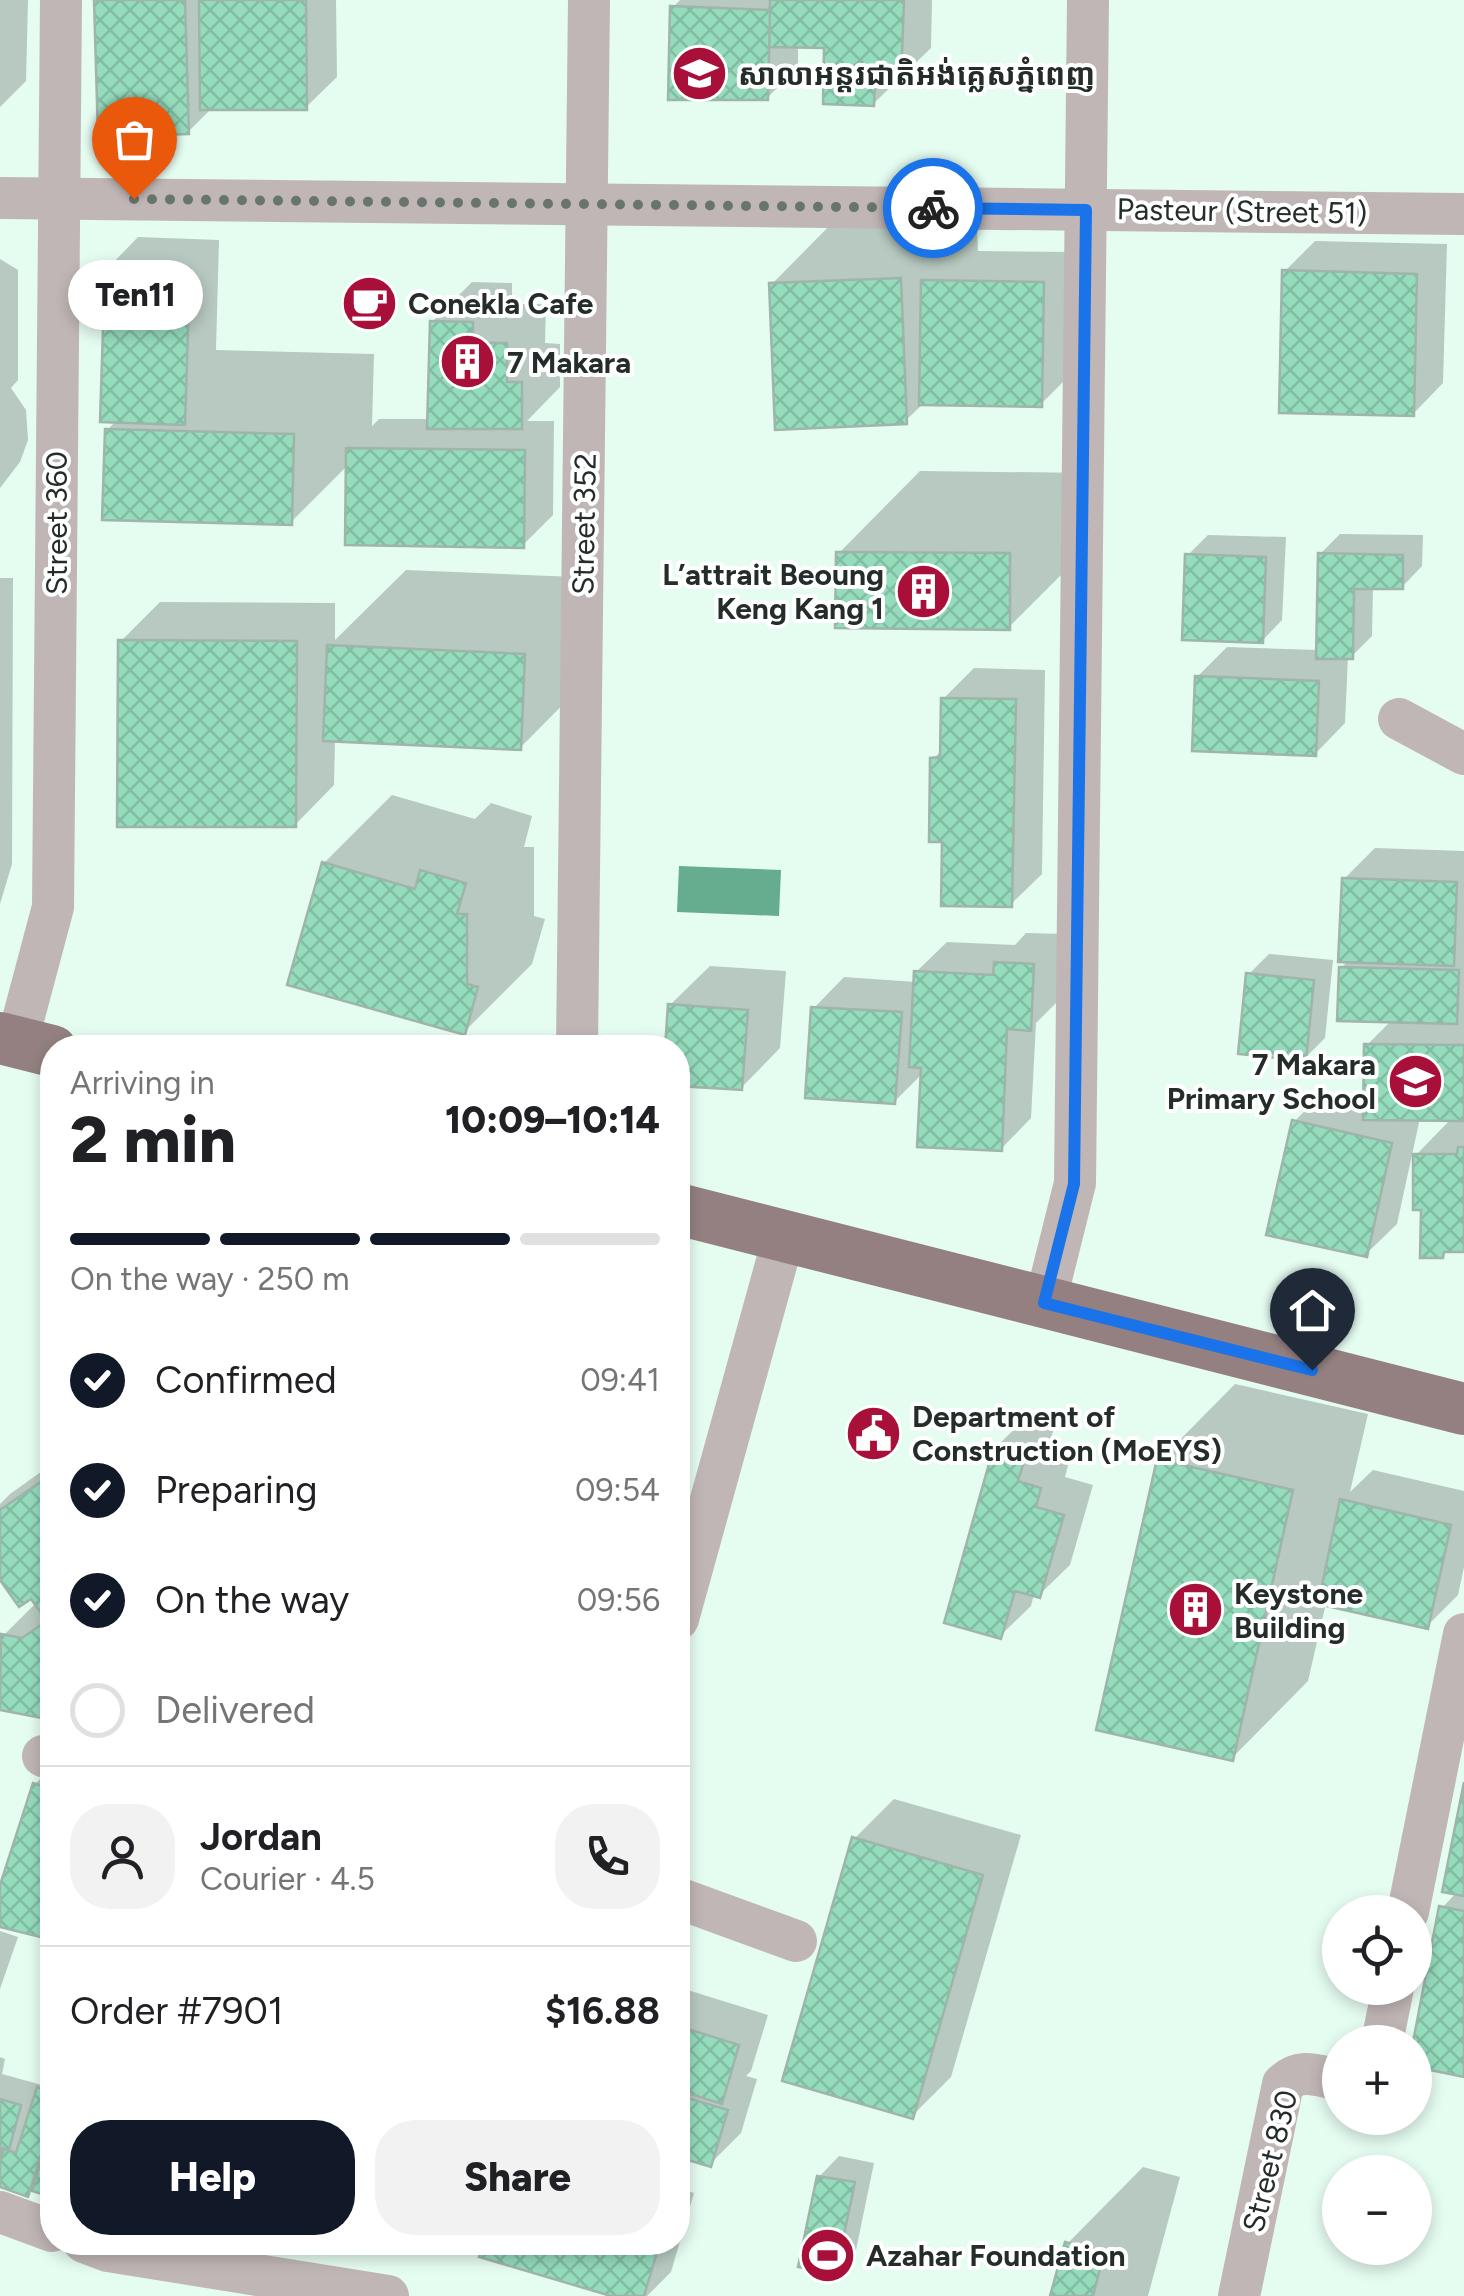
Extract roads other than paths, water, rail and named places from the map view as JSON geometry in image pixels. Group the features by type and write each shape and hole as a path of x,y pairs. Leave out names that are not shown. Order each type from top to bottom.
{"main road":[{"path":"690,1212 1464,1409"}],"street":[{"name":"Street 360","path":"23,1043 53,907 61,0"},
{"name":"Street 352","path":"577,1035 589,0"},
{"path":"1044,1303 1074,1184 1088,0"},
{"name":"Pasteur (Street 51)","path":"0,198 1464,214"},
{"path":"1399,719 1464,754"},
{"path":"690,1576 784,1236"},
{"path":"1411,1895 1464,1634"},
{"path":"690,1902 796,1941"},
{"name":"Street 830","path":"1239,2296 1283,2084 1300,2073 1322,2077"},
{"path":"0,2212 40,2227"},
{"path":"128,2255 308,2291 388,2296"}],"place":[{"name":"សាលាអន្តរជាតិអង់គ្លេសភ្នំពេញ","path":"699,74"},
{"name":"Ten11","path":"134,199"},
{"name":"Conekla Cafe","path":"369,303"},
{"name":"7 Makara","path":"468,362"},
{"name":"L’attrait Beoung Keng Kang 1","path":"923,591"},
{"name":"7 Makara Primary School","path":"1415,1081"},
{"name":"Department of Construction (MoEYS)","path":"873,1433"},
{"name":"Keystone Building","path":"1195,1610"},
{"name":"Azahar Foundation","path":"827,2255"}]}
